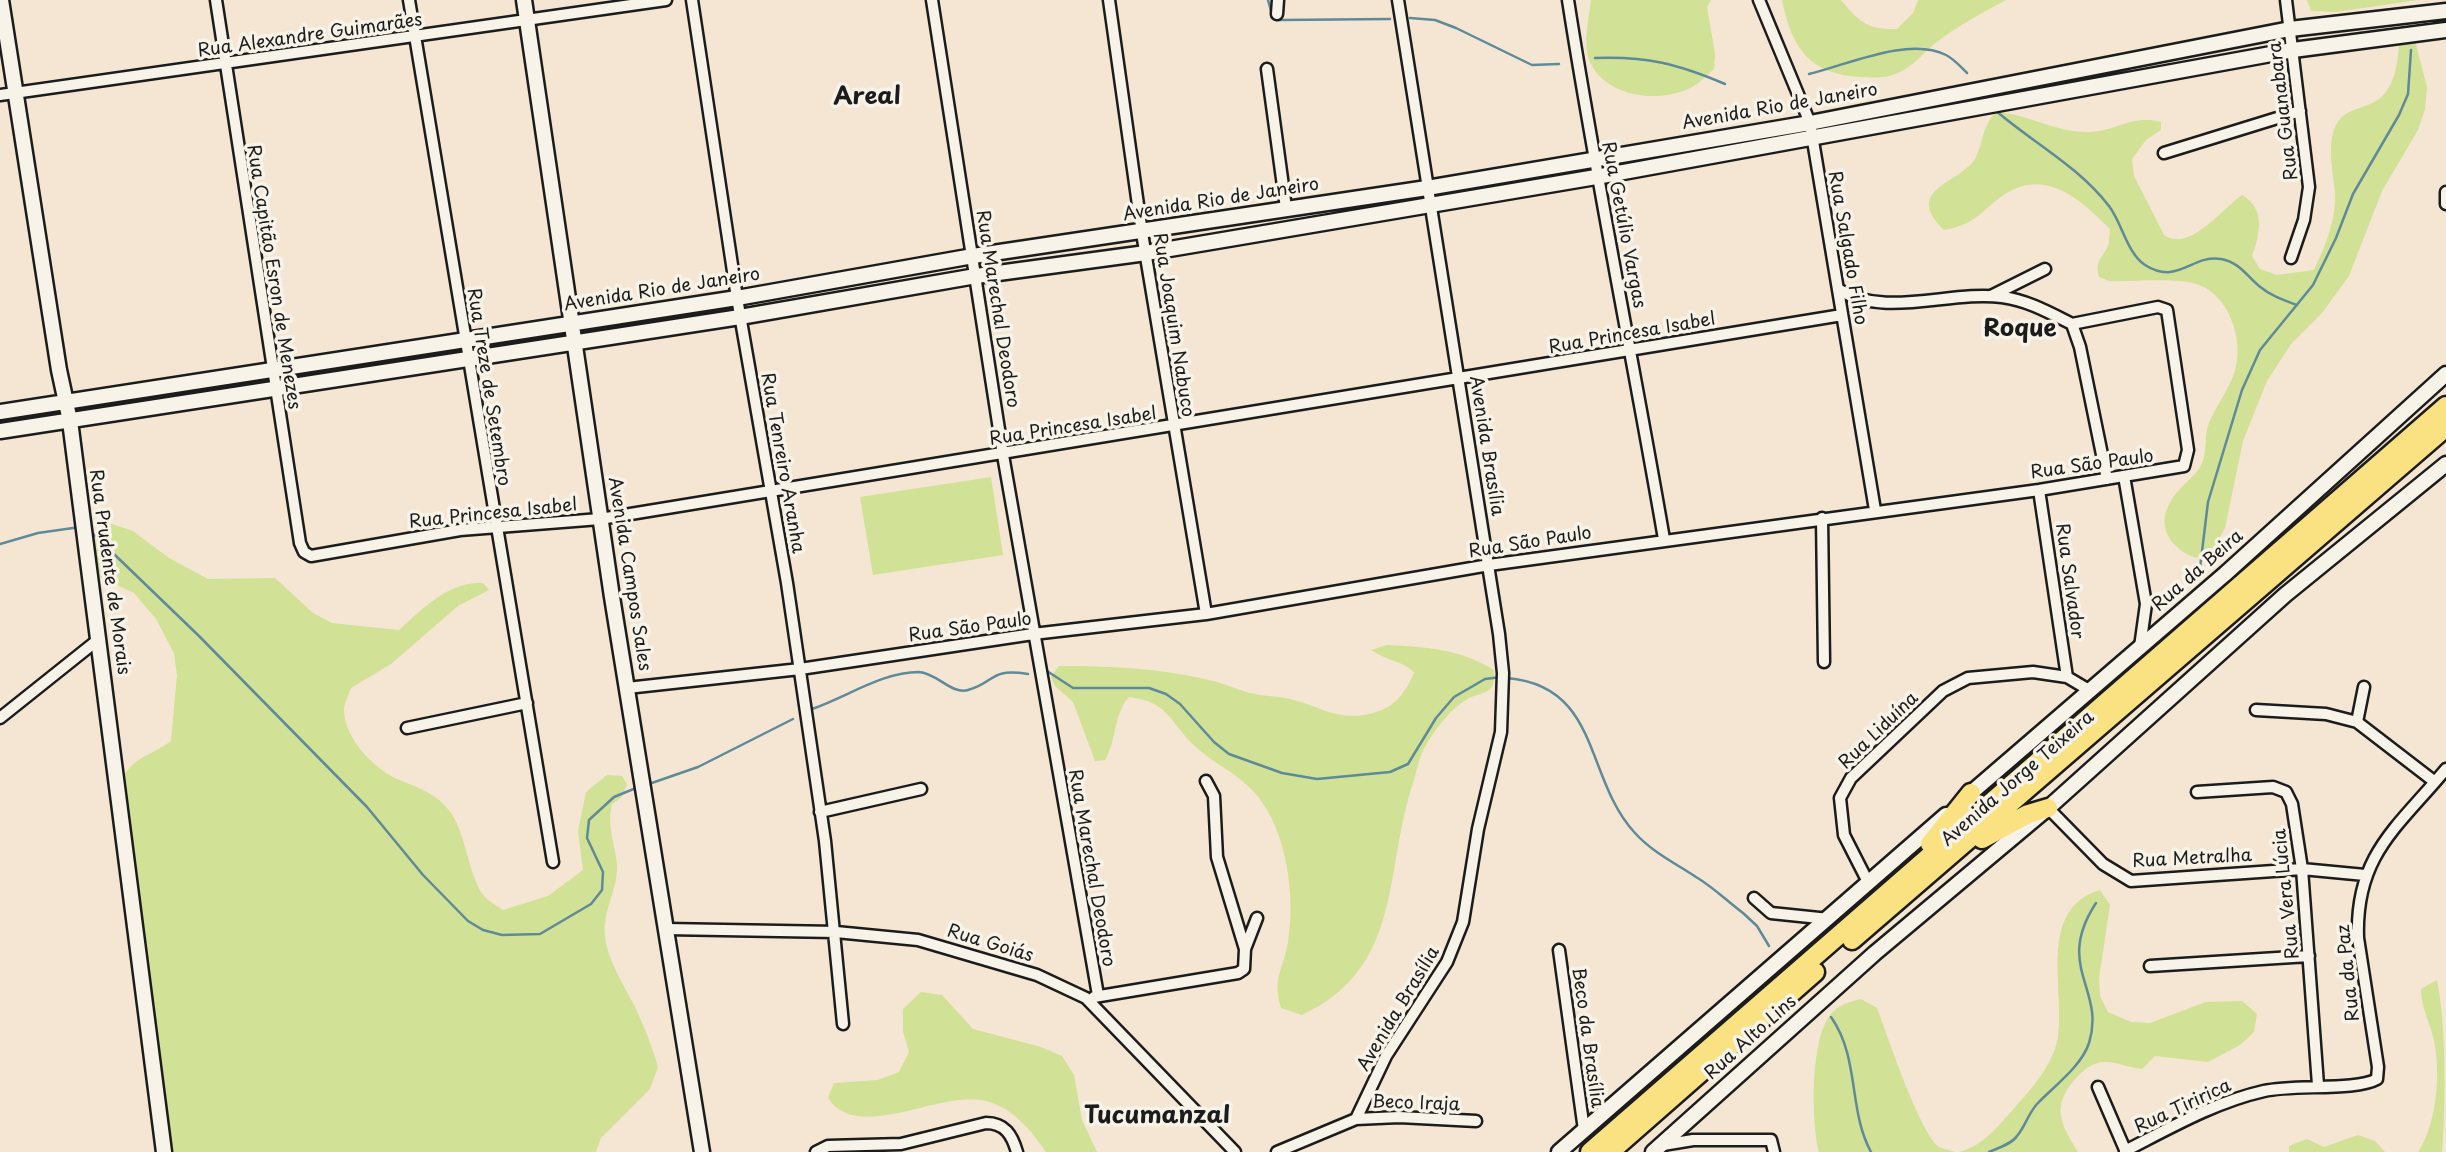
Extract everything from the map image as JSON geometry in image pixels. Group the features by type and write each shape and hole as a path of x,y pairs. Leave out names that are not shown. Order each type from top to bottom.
{"highway":[{"name":"Avenida Jorge Teixeira","path":"1590,1152 2446,406"},
{"name":"Avenida Jorge Teixeira","path":"1611,1152 2446,426"},
{"path":"1875,904 1959,811 1971,793"},
{"path":"1956,851 2028,814 2048,808"}],"main road":[{"name":"Rua Prudente de Morais","path":"1,0 70,421 164,1152"},
{"name":"Avenida Campos Sales","path":"524,0 600,519 702,1152"},
{"name":"Avenida Rio de Janeiro","path":"0,431 740,317 976,276 1146,253 1596,177 2290,29 2446,11"},
{"name":"Avenida Rio de Janeiro","path":"0,412 737,298 973,256 1142,233 1593,159 1811,130 2293,50 2446,30"},
{"name":"Rua da Beira","path":"1559,1152 2089,690 2225,575 2446,374"},
{"path":"2048,808 2286,595 2446,464"},
{"name":"Rua Alto Lins","path":"1656,1149 1875,953 2048,808"}],"street":[{"name":"Rua Capitão Esron de Menezes","path":"216,0 273,388 300,543 308,555"},
{"name":"Rua Treze de Setembro","path":"409,0 553,862"},
{"name":"Rua Alexandre Guimarães","path":"0,95 666,0"},
{"name":"Rua Tenreiro Aranha","path":"692,0 740,317 772,489 800,669 836,932 843,1024"},
{"name":"Rua Marechal Deodoro","path":"932,0 1003,455 1098,995"},
{"name":"Rua Joaquim Nabuco","path":"1109,0 1142,233 1206,614"},
{"path":"1277,13 1278,0"},
{"name":"Avenida Brasília","path":"1356,1119 1386,1056 1455,947 1463,922 1478,829 1495,762 1503,685 1489,565 1398,0"},
{"name":"Rua Getúlio Vargas","path":"1569,0 1596,177 1631,350 1664,539"},
{"name":"Rua Salgado Filho","path":"1759,0 1811,130 1875,510"},
{"name":"Rua Guanabara","path":"2286,0 2309,187 2304,220 2291,258"},
{"path":"1267,69 1286,208"},
{"path":"2164,153 2300,111"},
{"path":"2446,192 2446,204"},
{"path":"1991,296 2045,269"},
{"path":"1839,289 1858,300 1879,303 1991,296 2028,303 2072,324 2080,347 2107,479"},
{"name":"Rua São Paulo","path":"627,688 800,669 1033,634 1206,614 1489,565 2179,468 2188,457 2169,315 2164,308 2072,324"},
{"name":"Rua Princesa Isabel","path":"308,555 319,556 495,527 600,519 772,489 1174,427 1842,315"},
{"path":"2124,477 2145,592 2146,618 2140,647"},
{"name":"Rua Salvador","path":"2039,489 2067,677"},
{"path":"1822,518 1824,662"},
{"path":"0,718 99,639"},
{"name":"Rua Liduína","path":"1869,884 1844,835 1840,798 1851,778 1951,685 1968,678 2033,672 2067,677"},
{"path":"2067,677 2089,690"},
{"path":"2357,722 2364,687"},
{"path":"407,728 527,703"},
{"path":"2256,710 2326,713 2357,722 2435,782"},
{"name":"Rua da Paz","path":"2378,1077 2358,938 2365,875 2389,835 2446,769"},
{"path":"1206,781 1214,796 1217,857 1245,949"},
{"name":"Rua Vera Lúcia","path":"2197,792 2273,787 2286,792 2292,804 2302,869 2318,1084"},
{"path":"820,812 921,789"},
{"name":"Rua Metralha","path":"2048,808 2104,864 2131,881 2302,869 2365,875"},
{"path":"1754,898 1771,914 1829,919"},
{"path":"1086,998 1238,973 1244,969 1245,949 1257,918"},
{"name":"Rua Goiás","path":"666,929 836,932 918,940 957,949 1037,975 1086,998 1235,1152"},
{"name":"Beco da Brasília","path":"1559,950 1584,1130"},
{"path":"2150,967 2309,956"},
{"name":"Rua Tiririca","path":"2126,1151 2237,1098 2267,1090 2318,1084 2358,1084 2378,1077"},
{"path":"2098,1087 2126,1151"},
{"name":"Beco Iraja","path":"1356,1119 1399,1116 1476,1121"},
{"path":"1277,1152 1356,1119"},
{"path":"816,1152 828,1146 901,1144 982,1123 1001,1125 1010,1134 1017,1152"},
{"path":"1656,1149 1683,1140 1771,1140 1773,1152"}],"green space":[{"path":"1591,0 1711,0 1707,7 1715,54 1714,69 1692,87 1670,95 1642,95 1616,88 1596,72 1587,53 1586,38"},
{"path":"1782,0 1841,0 1865,23 1879,28 1897,29 1913,13 1918,0 2006,0 1945,36 1899,73 1873,77 1844,75 1816,65 1806,56 1791,32"},
{"path":"2307,0 2418,0 2336,12 2311,11"},
{"path":"2415,41 2427,87 2425,109 2418,130 2382,191 2349,276 2322,313 2291,344 2267,381 2243,441 2225,528 2215,547 2196,558 2173,543 2165,528 2165,520 2166,511 2174,496 2202,463 2209,423 2235,370 2235,333 2232,320 2219,299 2210,291 2190,283 2167,280 2109,281 2099,277 2098,264 2108,246 2110,229 2086,206 2059,189 2030,185 2014,189 1968,222 1944,230 1932,216 1929,205 1932,195 1969,166 1976,157 1986,128 1996,112 2063,129 2087,132 2141,120 2161,122 2161,130 2146,140 2132,159 2134,176 2164,235 2174,239 2194,234 2242,195 2255,207 2258,215 2259,231 2252,256 2260,269 2277,275 2314,270 2326,242 2334,212 2331,151 2335,127 2345,114 2378,100 2384,94 2393,79 2399,44"},
{"path":"991,477 1003,555 873,575 860,497"},
{"path":"112,524 133,531 169,558 208,579 275,578 313,613 332,623 399,630 427,605 448,591 483,583 489,590 458,606 391,664 351,688 344,708 345,719 354,740 378,767 431,794 448,809 459,830 480,890 488,900 503,910 548,896 583,870 578,831 586,792 607,775 622,776 627,784 622,797 612,804 611,827 617,872 606,918 605,937 613,964 642,1021 658,1067 650,1089 601,1138 596,1152 171,1152 125,774 139,760 171,741 177,675 174,653 156,619 134,593 100,577 94,542 102,525"},
{"path":"1387,645 1456,653 1494,670 1493,684 1489,690 1456,707 1439,725 1426,745 1405,814 1385,913 1375,943 1359,971 1335,995 1302,1015 1281,1008 1278,981 1288,942 1289,881 1280,838 1262,801 1243,782 1198,749 1162,709 1143,700 1129,697 1120,712 1105,760 1095,761 1073,702 1055,686 1051,677 1059,666 1153,670 1209,680 1255,694 1292,699 1337,714 1354,716 1374,713 1396,701 1414,672 1371,650"},
{"path":"2100,890 2110,905 2099,978 2100,996 2108,1012 2131,1022 2150,1023 2206,1002 2242,1001 2257,1014 2254,1032 2240,1045 2208,1062 2155,1056 2142,1069 2108,1062 2088,1067 2068,1088 2061,1106 2063,1123 2078,1152 1959,1152 1980,1142 1998,1126 2031,1088 2051,1058 2058,1037 2058,952 2061,932 2068,914 2080,900"},
{"path":"2437,980 2444,1064 2442,1152 2418,1152 2430,1127 2437,1083 2434,1041 2422,1002 2421,989"},
{"path":"921,992 942,995 973,1029 1041,1047 1062,1056 1074,1075 1082,1120 1097,1152 1046,1152 1013,1114 986,1101 968,1099 879,1116 859,1116 841,1111 828,1098 834,1083 878,1080 899,1072 909,1052 903,1031 903,1009"},
{"path":"1861,999 1877,1008 1913,1103 1931,1138 1939,1147 1955,1152 1819,1152 1814,1080 1820,1040 1825,1024 1835,1010"},
{"path":"2358,1135 2375,1141 2385,1152 2289,1152 2289,1146 2307,1139 2324,1147"}],"waterway":[{"path":"1268,0 1273,18 1281,20 1390,19"},
{"path":"1410,18 1435,20 1456,28 1532,65 1559,64"},
{"path":"1809,74 1878,54 1914,49 1931,50 1946,55 1967,73"},
{"path":"2200,568 2208,502 2242,390 2260,350 2313,285 2336,238 2353,194 2399,115 2408,94 2411,50"},
{"path":"1595,58 1647,60 1692,71 1725,84"},
{"path":"1995,110 2069,166 2096,191 2114,213 2129,246 2145,265 2167,272 2202,261 2221,259 2238,266 2268,292 2297,305"},
{"path":"0,544 38,533 80,527"},
{"path":"89,530 199,636 367,807 423,875 468,921 483,930 502,935 540,934 591,904 602,890 603,872 587,838 589,820 614,797 636,788"},
{"path":"1047,671 1073,688 1149,688 1166,694 1180,704 1214,742 1229,754 1282,773 1317,779 1390,772 1408,764 1436,718 1454,697 1485,679 1501,677"},
{"path":"812,709 878,681 905,673 926,673 962,691 977,687 999,674 1028,674"},
{"path":"1507,678 1537,685 1559,698 1575,716 1619,811 1635,833 1656,852 1708,885 1743,913 1757,926 1769,946"},
{"path":"646,785 698,767 793,719"},
{"path":"1989,1152 2015,1139 2037,1104 2074,1068 2089,1043 2091,1007 2080,961 2080,944 2084,925 2096,903"},
{"path":"1831,1017 1846,1049 1859,1119 1871,1152"}],"district":[{"name":"Areal","path":"867,97"},
{"name":"Roque","path":"2020,329"},
{"name":"Tucumanzal","path":"1157,1116"}]}
